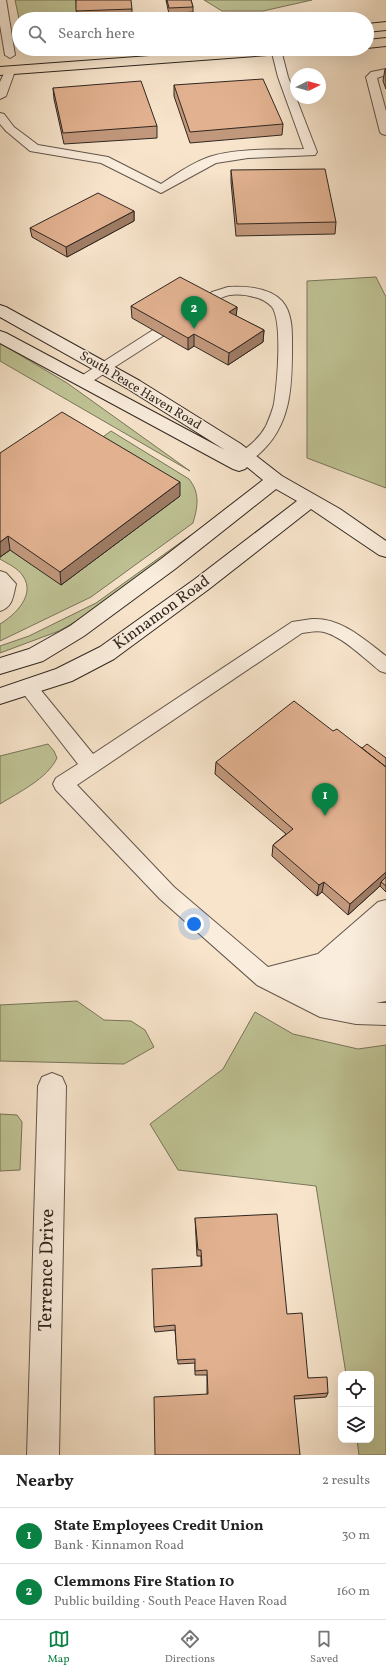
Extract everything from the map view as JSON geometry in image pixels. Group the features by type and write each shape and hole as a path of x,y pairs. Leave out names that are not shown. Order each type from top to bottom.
{"main road":[{"path":"374,27 386,26"},
{"path":"374,43 386,42"},
{"path":"5,71 199,56"},
{"name":"South Peace Haven Road","path":"0,310 103,368 236,448 241,460"},
{"name":"South Peace Haven Road","path":"0,336 83,381 241,460 332,514 386,550"},
{"path":"0,666 36,655 77,631 168,564 275,480"},
{"name":"Kinnamon Road","path":"0,696 28,688 81,667 120,645 309,501"},
{"name":"Terrence Drive","path":"43,1455 52,1086"}],"lane":[{"path":"1,0 5,56"},
{"path":"0,116 10,130 34,148 104,160 161,189 183,175 213,160 248,154 310,152 283,77 278,56"},
{"path":"0,96 5,71"},
{"path":"386,72 376,74 371,77 386,132"},
{"path":"205,302 220,293 235,291 252,292 266,296 277,304 284,319 285,347 281,406 274,427 265,439 241,460"},
{"path":"83,381 158,333"},
{"path":"0,577 7,584 4,600 0,605"},
{"path":"386,666 340,632 328,626 310,625 298,627 63,784 168,892 265,978 320,1007 356,1013 386,1014"},
{"path":"28,688 91,766"},
{"path":"265,978 324,962 386,909"},
{"path":"265,978 311,981 330,974 352,960 386,930"},
{"path":"265,978 314,987 336,983 364,971 386,953"},
{"path":"265,978 316,992 370,984 386,976"},
{"path":"265,978 318,999 386,991"}],"green space":[{"path":"15,0 121,0 122,12 18,12"},
{"path":"204,0 312,0 263,11 222,11"},
{"path":"376,277 386,297 386,488 307,458 307,281"},
{"path":"0,343 67,383 190,471 0,361"},
{"path":"111,431 189,479 195,489 197,500 193,523 91,597 0,641 0,624 12,615 22,604 27,590 26,583 21,573 13,566 0,559 0,557 10,550 62,585 93,444"},
{"path":"191,535 183,545 87,615 59,631 0,653 0,646 29,636 96,603"},
{"path":"48,744 54,751 57,758 52,766 40,779 0,804 0,756"},
{"path":"77,1001 104,1020 131,1021 145,1030 154,1047 124,1064 0,1061 0,1005"},
{"path":"255,1012 293,1034 358,1049 386,1045 386,1455 359,1455 357,1443 374,1443 374,1371 346,1371 316,1186 178,1170 150,1124 223,1069"},
{"path":"0,1114 17,1115 22,1122 20,1170 0,1171"}],"building":[{"path":"76,0 131,0 132,9 76,11"},
{"path":"167,0 191,0 193,7 169,8"},
{"path":"263,79 283,124 190,132 174,85"},
{"path":"141,81 157,126 63,133 53,88"},
{"path":"325,169 336,222 237,224 231,170"},
{"path":"98,193 134,211 66,247 30,228"},
{"path":"180,277 237,307 229,312 264,330 229,353 194,334 188,338 131,306"},
{"path":"62,412 180,482 60,572 8,536 0,542 0,453"},
{"path":"294,701 333,731 337,729 386,767 386,872 350,904 324,882 319,885 273,845 293,829 216,762"},
{"path":"367,744 386,758 386,767 362,748"},
{"path":"386,877 386,886 381,882"},
{"path":"277,1214 287,1314 302,1313 308,1378 327,1377 328,1393 294,1396 300,1455 155,1455 154,1397 208,1394 207,1370 195,1371 195,1359 177,1360 175,1325 154,1327 152,1269 202,1266 201,1250 198,1250 195,1218"}],"place":[{"name":"Clemmons Fire Station 10","path":"194,329"},
{"name":"State Employees Credit Union","path":"325,816"}]}
